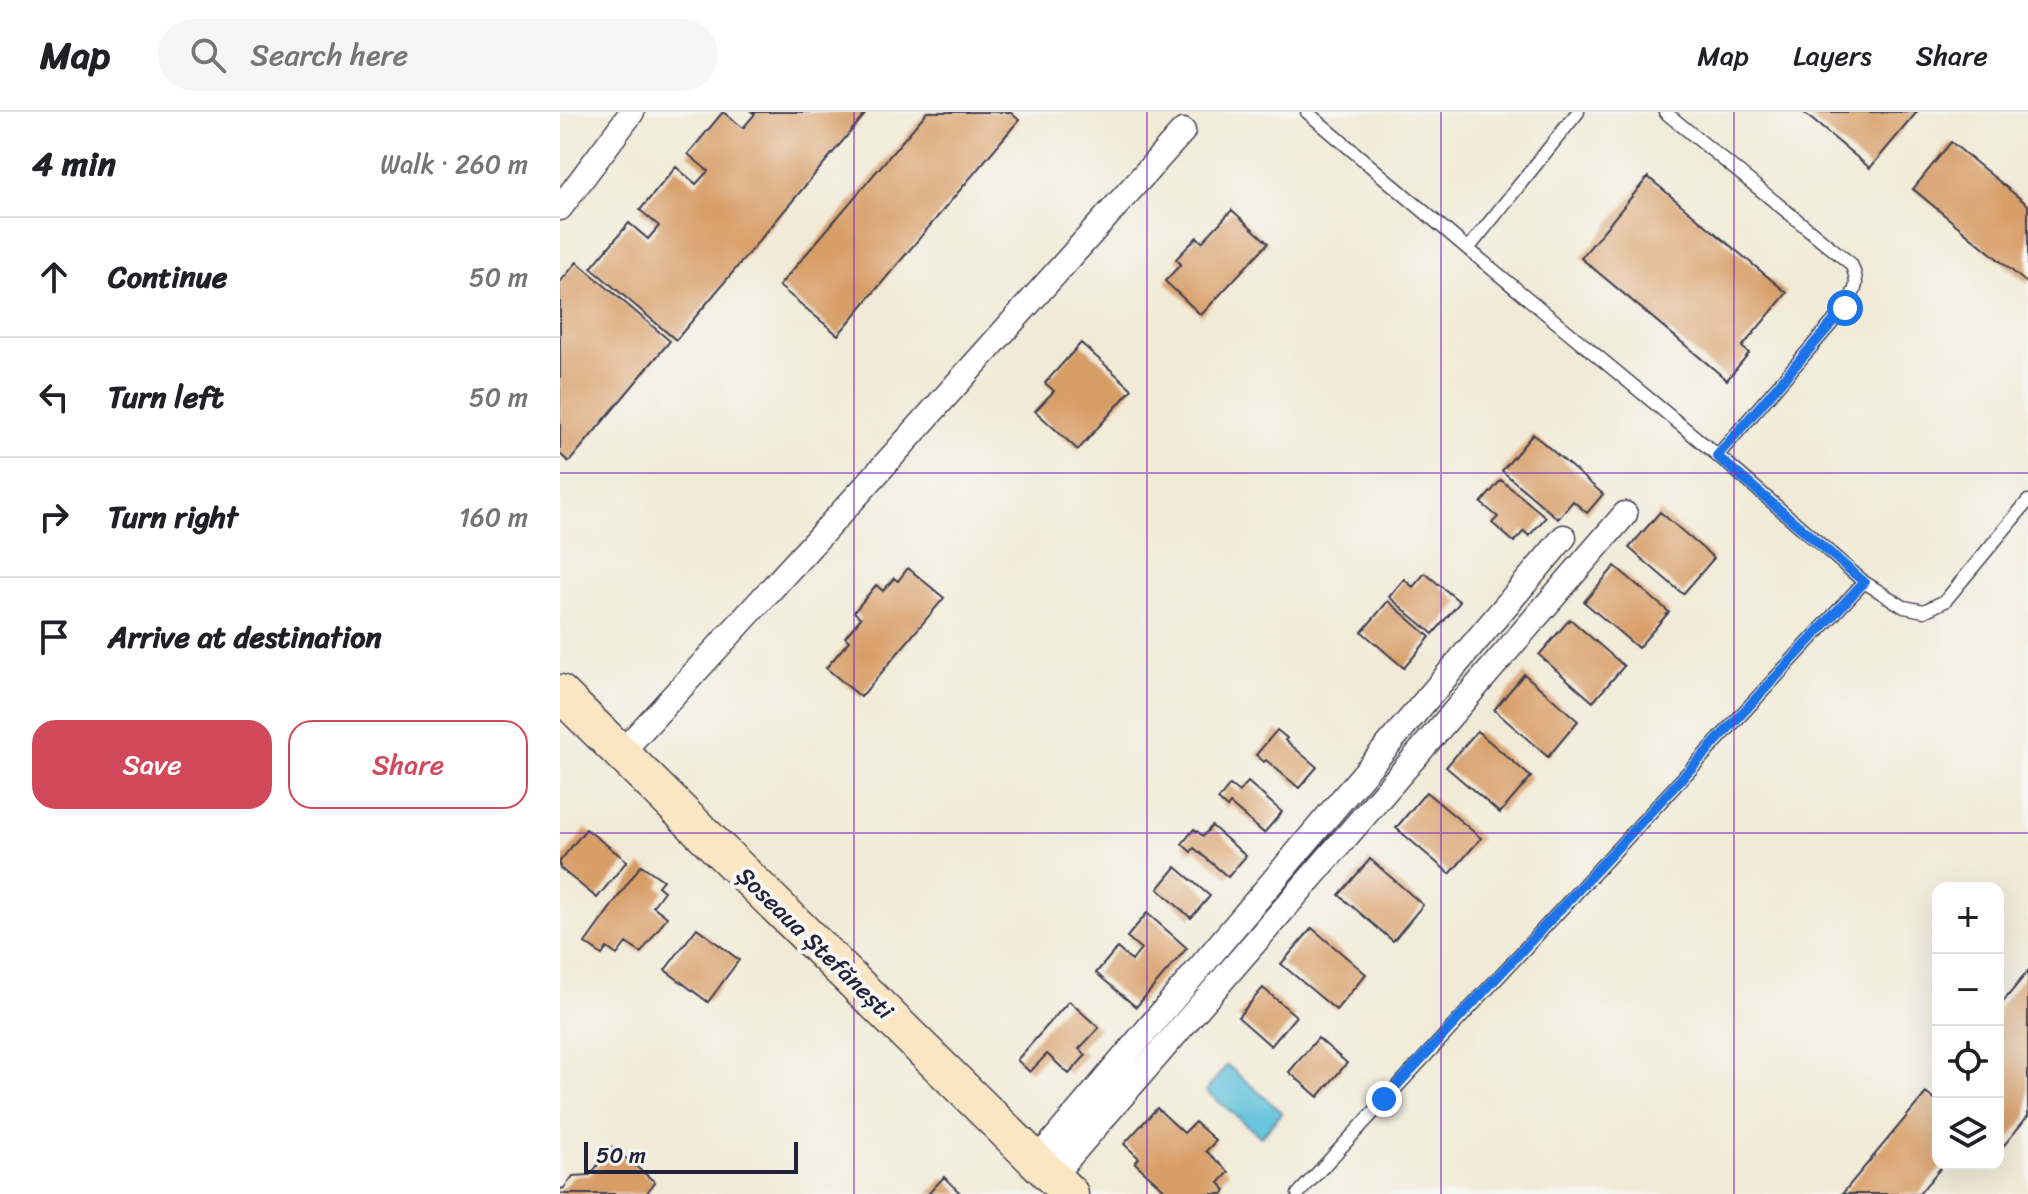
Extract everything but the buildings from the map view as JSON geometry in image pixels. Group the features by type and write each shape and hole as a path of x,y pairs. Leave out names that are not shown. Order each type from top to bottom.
{"main road":[{"name":"Șoseaua Ștefănești","path":"560,693 1053,1177"}],"street":[{"path":"560,208 632,112"},
{"path":"621,753 862,490 1183,131"},
{"path":"1053,1177 1625,514"},
{"path":"1053,1177 1564,537"}],"lane":[{"path":"1307,112 1864,582 1904,607 1924,611 1945,601 2028,501"},
{"path":"1468,249 1578,112"},
{"path":"1665,112 1851,264 1857,277 1855,292 1845,308 1717,456"},
{"path":"1298,1194 1864,582"}],"water":[{"path":"1227,1065 1282,1112 1261,1137 1206,1091"}],"route":[{"path":"1384,1099 1864,582 1717,456 1845,308"}]}
